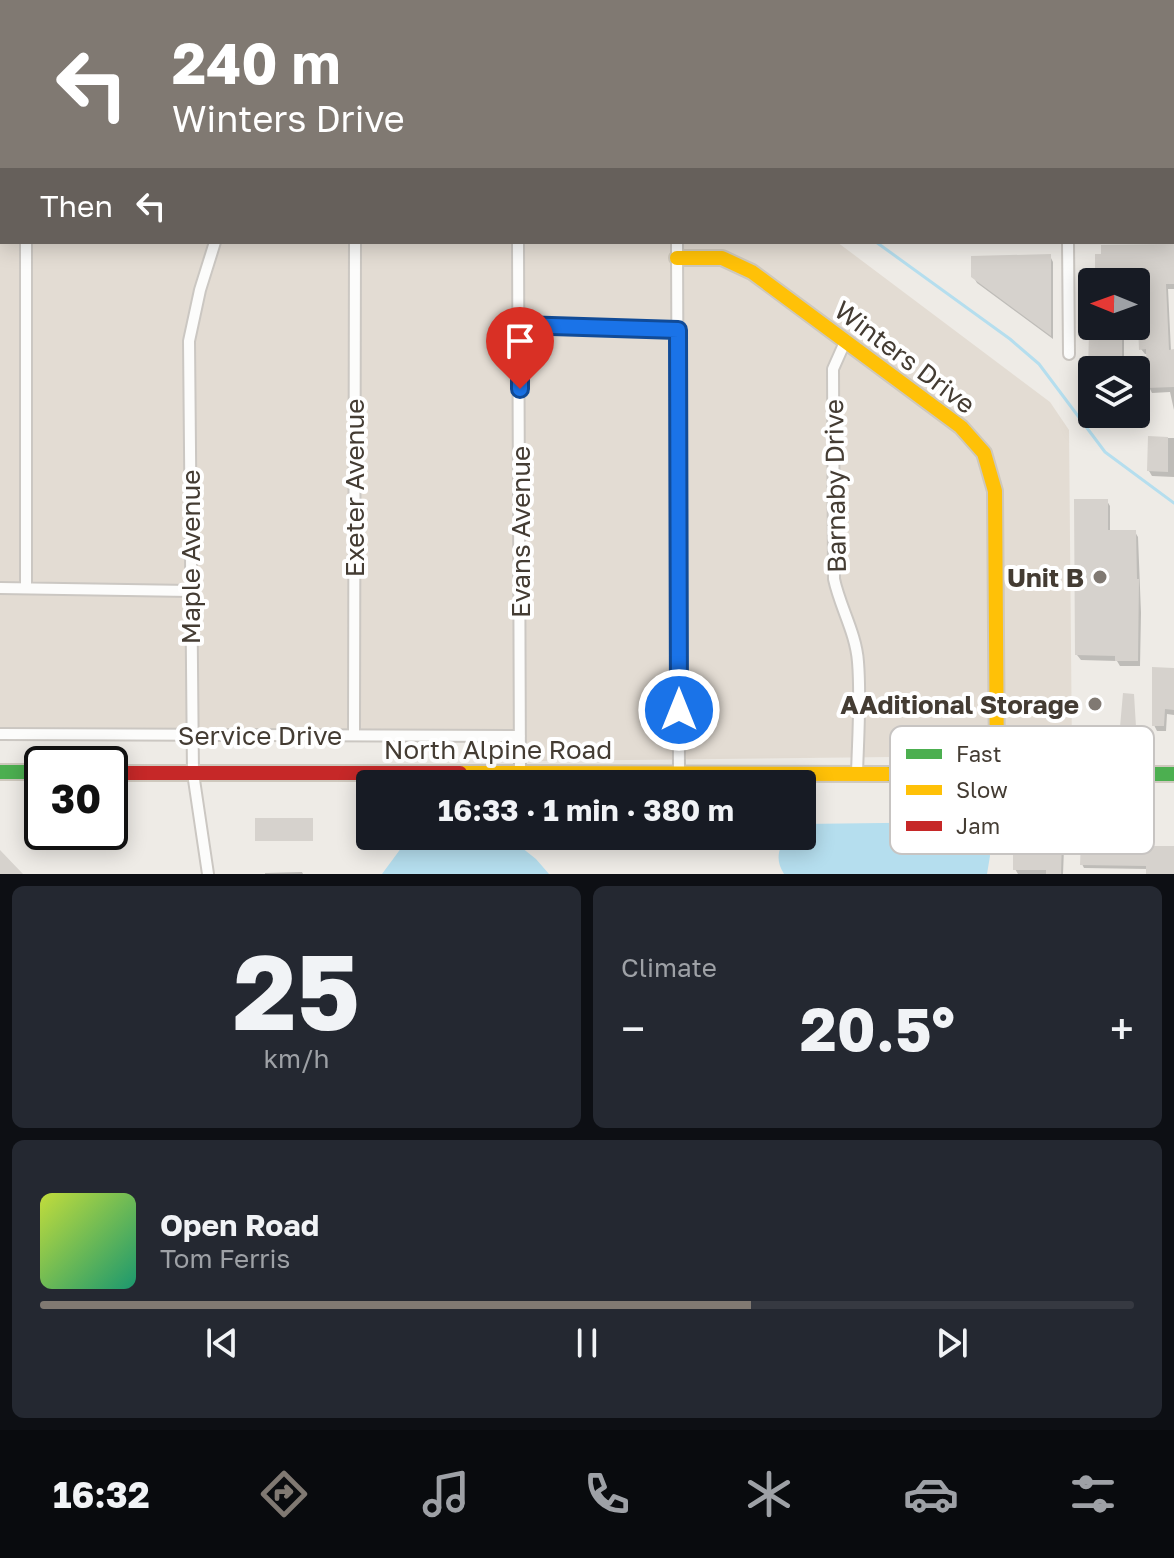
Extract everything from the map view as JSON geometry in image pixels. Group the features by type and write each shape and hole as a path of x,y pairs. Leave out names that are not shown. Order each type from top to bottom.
{"main road":[{"name":"Winters Drive","path":"677,258 722,258 752,272 961,427 984,453 995,491 997,726"},
{"path":"0,772 24,772"},
{"name":"North Alpine Road","path":"128,773 356,773"},
{"name":"North Alpine Road","path":"816,774 890,774"}],"street":[{"path":"26,244 26,588"},
{"name":"Maple Avenue","path":"208,874 193,773 189,341 214,244"},
{"name":"Exeter Avenue","path":"354,735 355,244"},
{"name":"Evans Avenue","path":"518,244 520,770"},
{"path":"677,244 679,770"},
{"path":"1068,244 1069,354"},
{"path":"520,325 678,330"},
{"name":"Barnaby Drive","path":"845,342 833,369 834,579 839,602 854,639 858,663 857,774"},
{"path":"0,588 190,591"},
{"name":"Service Drive","path":"0,734 520,736"}],"shaded area":[{"path":"0,244 840,244 1050,402 1069,430 1072,726 890,726 890,757 537,761 530,758 526,750 525,732 0,730"}],"water":[{"path":"890,823 890,854 990,856 987,874 784,874 780,850 816,850 816,824"},
{"path":"400,850 525,850 549,874 382,874"}],"building":[{"path":"1174,244 1174,284 1166,284 1169,350 1174,349 1174,387 1150,388 1150,356 1146,356 1146,349 1139,350 1139,340 1150,340 1150,268 1095,268 1095,254 1101,254 1101,245"},
{"path":"1051,254 1051,336 971,277 971,256"},
{"path":"1089,340 1122,340 1122,356 1088,356"},
{"path":"1148,436 1168,437 1168,472 1147,471"},
{"path":"1074,499 1108,499 1108,530 1136,530 1138,661 1115,661 1115,656 1075,655"},
{"path":"1152,667 1174,668 1174,710 1165,709 1164,726 1152,726"},
{"path":"1123,693 1134,694 1136,726 1120,726"},
{"path":"255,818 313,818 313,841 255,841"},
{"path":"1154,846 1174,846 1174,874 1146,874 1146,866 1080,865 1080,854 1154,854"},
{"path":"0,850 23,874 0,874"},
{"path":"1013,854 1062,854 1061,874 1046,874 1046,870 1013,870"}],"waterway":[{"path":"879,244 1010,339 1039,364 1105,452 1174,503"}],"traffic: fast":[{"path":"0,772 24,772"},
{"path":"1154,774 1174,774"}],"traffic: slow":[{"path":"677,258 722,258 752,272 961,427 984,453 995,491 997,726"},
{"path":"816,774 887,774"}],"traffic: jam":[{"path":"128,773 356,773"}],"place":[{"name":"Unit B","path":"1100,577"},
{"name":"AAditional Storage","path":"1095,704"}],"route":[{"path":"520,389 520,325 678,330 679,710"}]}
